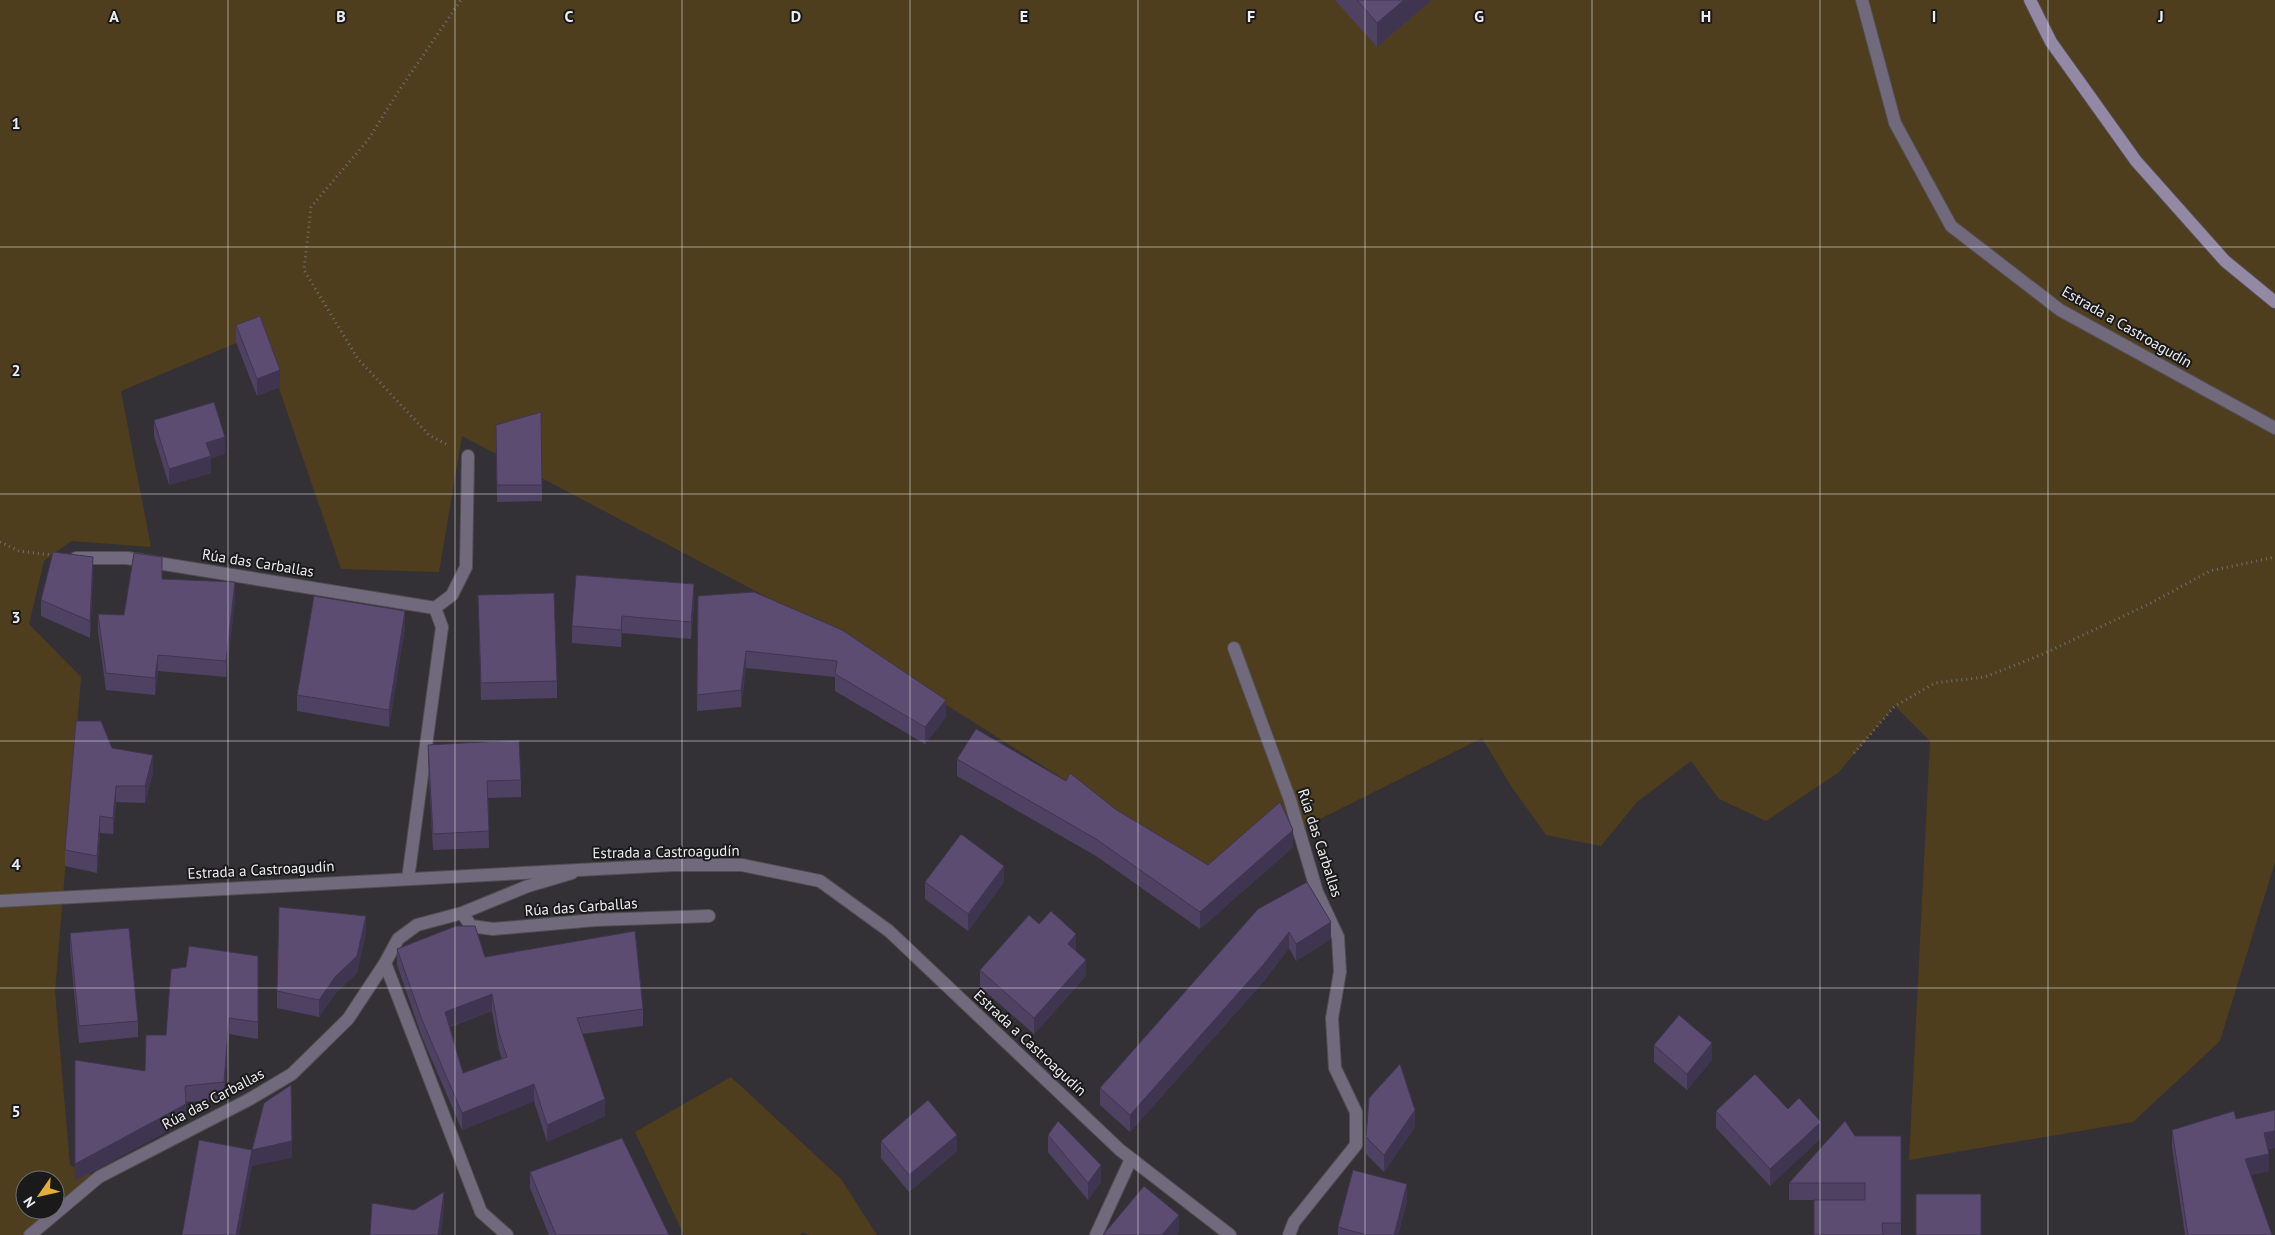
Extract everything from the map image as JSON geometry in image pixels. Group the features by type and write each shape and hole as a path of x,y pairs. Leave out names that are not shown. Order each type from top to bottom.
{"main road":[{"path":"2030,0 2051,42 2136,162 2225,261 2275,302"}],"street":[{"name":"Estrada a Castroagudín","path":"1862,0 1895,123 1951,226 2060,310 2275,428"},
{"path":"408,879 442,627 435,608 452,595 466,567 468,456"},
{"name":"Rúa das Carballas","path":"75,558 127,558 435,608"},
{"name":"Rúa das Carballas","path":"1234,648 1290,800 1317,892 1338,937 1340,972 1332,1018 1335,1068 1356,1112 1356,1145 1294,1222 1288,1235"},
{"name":"Estrada a Castroagudín","path":"0,901 673,865 742,865 820,881 888,931 1131,1159 1230,1235"},
{"name":"Rúa das Carballas","path":"30,1235 99,1177 250,1099 292,1074 348,1019 385,963 398,939 417,925 462,913 528,886 582,870"},
{"name":"Rúa das Carballas","path":"462,913 470,926 493,929 595,920 709,916"},
{"path":"385,963 481,1212 507,1235"},
{"path":"1096,1235 1131,1159"}],"path":[{"path":"461,0 400,89 368,140 311,207 304,270 358,359 429,435 468,456"},
{"path":"0,542 19,551 75,558"},
{"path":"1854,753 1895,706 1935,683 1985,677 2044,654 2132,612 2210,571 2275,557"}],"shaded area":[{"path":"0,0 2275,0 2275,862 2220,1041 2133,1122 1909,1160 1930,741 1895,706 1838,773 1766,821 1719,799 1691,761 1637,802 1601,846 1546,835 1511,786 1482,738 1212,873 820,625 462,436 439,572 341,569 260,333 121,391 151,547 71,541 44,561 29,624 81,677 55,992 70,1165 99,1177 65,1206 65,1170 15,1170 15,1220 48,1220 30,1235 0,1235"},
{"path":"731,1077 841,1179 877,1235 809,1235 803,1232 800,1235 684,1235 635,1132"}],"building":[{"path":"1357,0 1404,0 1377,23"},
{"path":"260,316 280,370 257,379 236,325"},
{"path":"214,402 225,437 206,443 211,456 169,469 154,420"},
{"path":"541,412 542,485 497,485 496,425"},
{"path":"53,552 93,557 90,621 41,600"},
{"path":"134,553 162,557 162,579 235,582 226,661 158,655 155,678 106,673 98,614 124,615"},
{"path":"576,575 694,584 691,622 622,616 621,630 572,626"},
{"path":"754,592 842,630 946,700 925,727 835,674 837,661 746,651 741,690 697,695 698,596"},
{"path":"554,593 557,681 481,683 478,595"},
{"path":"314,596 405,611 389,710 297,695"},
{"path":"76,721 101,721 112,748 153,755 145,786 116,786 113,818 100,816 97,856 65,850"},
{"path":"976,729 1066,781 1070,773 1115,809 1208,865 1280,802 1293,830 1200,912 1096,839 957,759"},
{"path":"519,740 521,780 487,781 489,831 433,834 428,745"},
{"path":"961,834 1004,866 968,914 925,882"},
{"path":"1307,882 1331,922 1296,944 1289,932 1264,964 1130,1115 1100,1088 1258,909"},
{"path":"279,907 366,916 357,956 335,977 319,1000 277,991"},
{"path":"1051,911 1076,934 1068,944 1086,960 1034,1018 980,970 1029,915 1039,924"},
{"path":"456,926 475,926 485,957 635,931 643,1009 577,1018 605,1099 547,1125 534,1084 462,1113 422,1020 397,949","holes":["492,994 499,1033 507,1057 463,1073 445,1012"]},
{"path":"129,928 138,1021 79,1026 70,933"},
{"path":"189,946 258,956 258,1022 229,1018 224,1082 185,1086 186,1104 75,1164 75,1060 145,1071 146,1035 166,1035 171,969 186,967"},
{"path":"1679,1015 1712,1043 1687,1074 1654,1045"},
{"path":"1400,1064 1415,1110 1384,1155 1366,1137 1369,1098"},
{"path":"1755,1074 1788,1109 1799,1098 1821,1122 1770,1169 1716,1111"},
{"path":"291,1085 292,1141 252,1150 264,1103"},
{"path":"928,1100 957,1135 909,1175 881,1141"},
{"path":"2275,1110 2275,1131 2264,1133 2269,1154 2245,1159 2272,1235 2188,1235 2172,1130 2234,1111 2236,1119"},
{"path":"1058,1121 1101,1165 1088,1183 1048,1135"},
{"path":"1845,1121 1855,1136 1901,1136 1901,1223 1882,1223 1883,1235 1814,1235 1814,1200 1865,1200 1865,1183 1789,1183"},
{"path":"622,1138 669,1235 556,1235 530,1172"},
{"path":"199,1140 252,1150 236,1235 182,1235"},
{"path":"1353,1170 1407,1184 1394,1235 1367,1235 1338,1227"},
{"path":"1144,1186 1179,1215 1162,1235 1103,1235"},
{"path":"444,1192 438,1235 370,1235 372,1203 414,1210"},
{"path":"1916,1194 1981,1194 1981,1235 1916,1235"}]}
